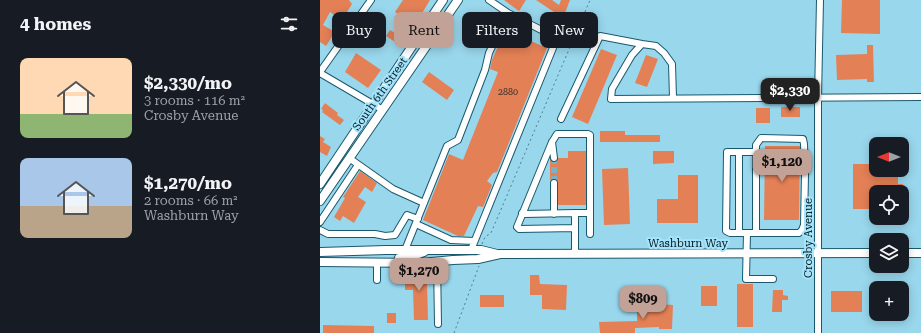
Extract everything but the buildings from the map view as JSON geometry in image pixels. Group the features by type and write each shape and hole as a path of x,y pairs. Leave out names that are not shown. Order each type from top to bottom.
{"main road":[{"name":"South 6th Street","path":"320,184 443,0"},
{"name":"South 6th Street","path":"320,201 458,0"},
{"path":"350,262 366,256 400,255 404,253 405,250"},
{"path":"377,263 378,258 407,258 433,250"},
{"path":"437,262 438,256 471,250"},
{"name":"Washburn Way","path":"322,251 481,250 500,254 869,253"},
{"path":"909,253 921,253"},
{"name":"Washburn Way","path":"320,262 422,263 478,259 500,254"}],"street":[{"path":"371,0 320,72 383,110"},
{"path":"489,0 507,12"},
{"name":"Crosby Avenue","path":"818,333 818,98 820,0"},
{"path":"471,250 557,38 532,25"},
{"path":"561,119 600,36 656,46 664,53 672,64 673,98"},
{"path":"642,44 632,55 612,89 611,99 921,97"},
{"path":"405,250 447,146 457,141 485,70 488,53 490,48"},
{"path":"575,228 519,229 517,227 552,142 557,134 590,135 590,234"},
{"path":"756,152 726,152 726,231 730,233 739,233 747,233 756,233 799,233 804,225 805,174 803,139 761,138 756,145 756,152 756,233"},
{"path":"552,142 554,144 554,158"},
{"path":"739,152 739,233"},
{"path":"349,158 393,189 424,202"},
{"path":"320,222 358,165"},
{"path":"805,174 818,174"},
{"path":"554,183 554,214"},
{"path":"522,213 590,213"},
{"path":"575,213 575,254"},
{"path":"320,230 328,234 375,234 392,236 395,235 407,215 451,240 474,240"},
{"path":"747,233 746,279 773,279"},
{"path":"437,262 438,324"},
{"path":"377,263 377,280"}],"path":[{"path":"481,250 481,243 485,237 491,233 590,0"},
{"path":"454,333 479,266 477,263 478,259"}],"tunnel":[{"path":"554,158 554,183"}]}
